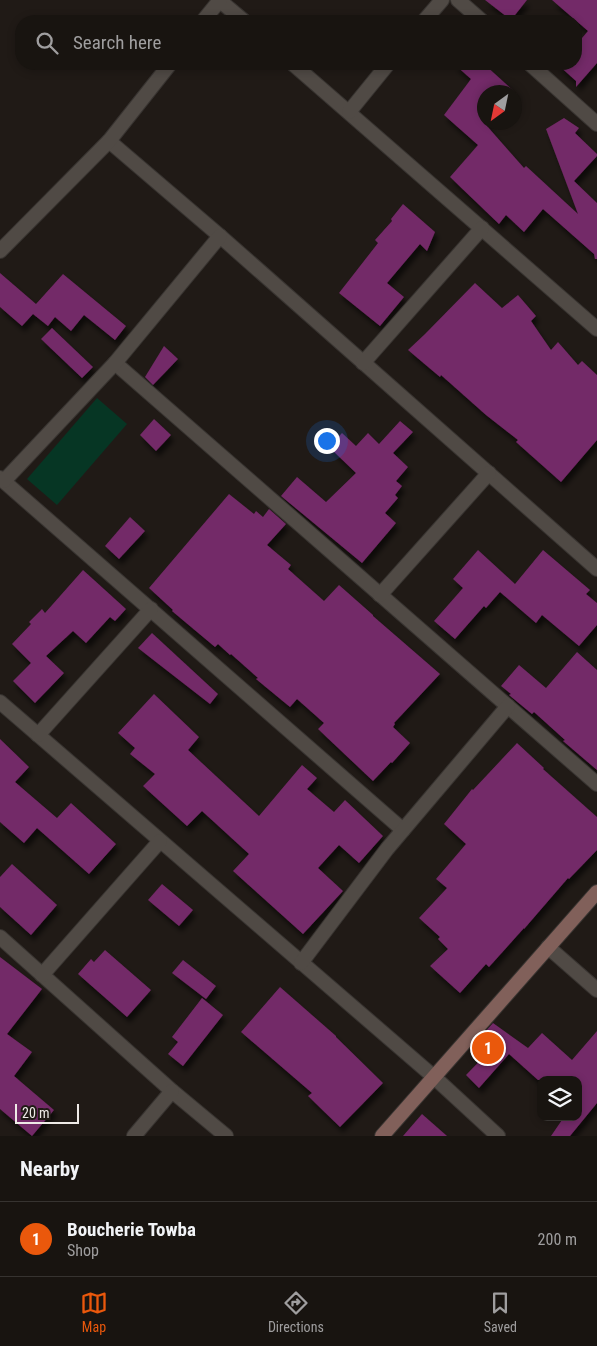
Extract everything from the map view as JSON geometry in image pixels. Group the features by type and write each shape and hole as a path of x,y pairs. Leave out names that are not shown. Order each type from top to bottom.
{"main road":[{"path":"382,1136 597,892"}],"street":[{"path":"208,15 220,0 237,15"},
{"path":"429,15 442,0"},
{"path":"458,0 475,15"},
{"path":"0,251 109,141 165,70"},
{"path":"300,70 597,329"},
{"path":"349,112 383,70"},
{"path":"537,70 597,124"},
{"path":"109,141 220,236 597,569"},
{"path":"363,362 482,228"},
{"path":"220,236 115,364 2,480 403,830"},
{"path":"115,364 597,784"},
{"path":"380,595 489,474"},
{"path":"38,735 151,610"},
{"path":"0,702 434,1077 498,1136"},
{"path":"301,963 387,849 508,706"},
{"path":"42,975 160,841"},
{"path":"0,937 172,1091 226,1136"},
{"path":"548,947 597,990"},
{"path":"134,1136 172,1091"}],"green space":[{"path":"97,398 127,424 57,505 27,479"}],"building":[{"path":"485,0 527,0 515,15 504,15"},
{"path":"552,0 597,0 597,63 576,87 576,81 564,70 582,70 582,38 588,31 582,26 582,15 569,15"},
{"path":"461,70 491,70 507,85 477,85 477,130 491,130 524,168 526,166 578,214 546,129 564,118 579,128 575,133 597,154 574,181 597,203 597,259 595,259 594,254 543,209 524,232 506,215 499,224 450,177 478,145 444,115 471,79"},
{"path":"403,204 435,232 427,251 420,244 387,283 404,297 380,326 339,293 378,243 375,240 392,221 391,219"},
{"path":"0,273 36,304 63,274 126,326 115,340 84,315 71,331 55,317 48,326 33,314 22,326 0,307"},
{"path":"475,283 502,308 518,295 536,316 531,321 551,350 558,342 578,365 582,361 597,375 597,440 561,482 516,442 518,440 486,415 441,375 440,377 408,350"},
{"path":"52,328 93,367 82,378 41,339"},
{"path":"164,346 178,359 153,385 145,377"},
{"path":"154,419 171,435 156,451 140,435"},
{"path":"400,421 413,432 393,453 408,467 396,481 402,486 395,495 398,498 385,513 396,523 362,563 281,496 297,477 326,502 356,473 329,447 342,433 356,446 368,433 379,444"},
{"path":"229,494 254,514 256,511 263,517 269,509 286,524 267,545 291,565 288,569 324,601 339,585 440,674 394,723 393,727 410,743 373,781 318,729 324,723 297,699 290,707 256,679 258,678 231,654 218,644 215,647 172,611 149,588"},
{"path":"130,517 145,531 119,559 105,546"},
{"path":"478,550 515,584 543,550 590,590 586,594 597,603 597,625 579,646 542,615 536,623 500,592 486,608 484,606 455,639 434,621 463,588 453,579"},
{"path":"83,570 126,609 115,621 110,617 86,643 73,631 46,656 64,673 35,703 13,681 31,663 12,644 31,624 29,622 42,609 45,613"},
{"path":"152,633 218,694 210,704 138,648"},
{"path":"577,652 597,670 597,770 563,741 565,740 534,712 532,714 501,686 519,665 546,688"},
{"path":"154,694 199,737 188,750 259,816 302,765 317,778 307,789 334,812 345,800 383,836 359,863 339,845 318,868 343,891 303,934 233,871 249,854 202,811 187,826 143,786 155,774 130,754 135,748 118,733"},
{"path":"0,739 29,767 15,782 57,818 71,803 116,844 89,874 37,828 24,843 0,822"},
{"path":"517,743 597,817 597,850 568,878 489,967 486,964 460,993 430,966 448,949 438,939 440,937 419,918 447,888 436,879 466,844 444,824 472,789"},
{"path":"12,864 57,905 31,935 0,907 0,877"},
{"path":"162,884 193,910 179,926 148,900"},
{"path":"105,950 151,990 127,1017 78,974 91,959 94,962"},
{"path":"0,957 42,989 7,1034 32,1052 14,1076 54,1110 32,1136 0,1109"},
{"path":"183,960 216,986 206,999 172,973"},
{"path":"280,987 336,1036 383,1083 340,1127 308,1096 312,1093 241,1032"},
{"path":"202,998 223,1015 183,1066 168,1054 178,1042 172,1037"},
{"path":"493,1023 528,1048 542,1033 572,1060 597,1031 597,1103 570,1136 551,1136 561,1121 582,1121 582,1076 537,1076 537,1079 509,1054 479,1088 466,1075 497,1043 485,1032"},
{"path":"422,1114 447,1136 403,1136"}],"place":[{"name":"Boucherie Towba","path":"488,1048"}]}
